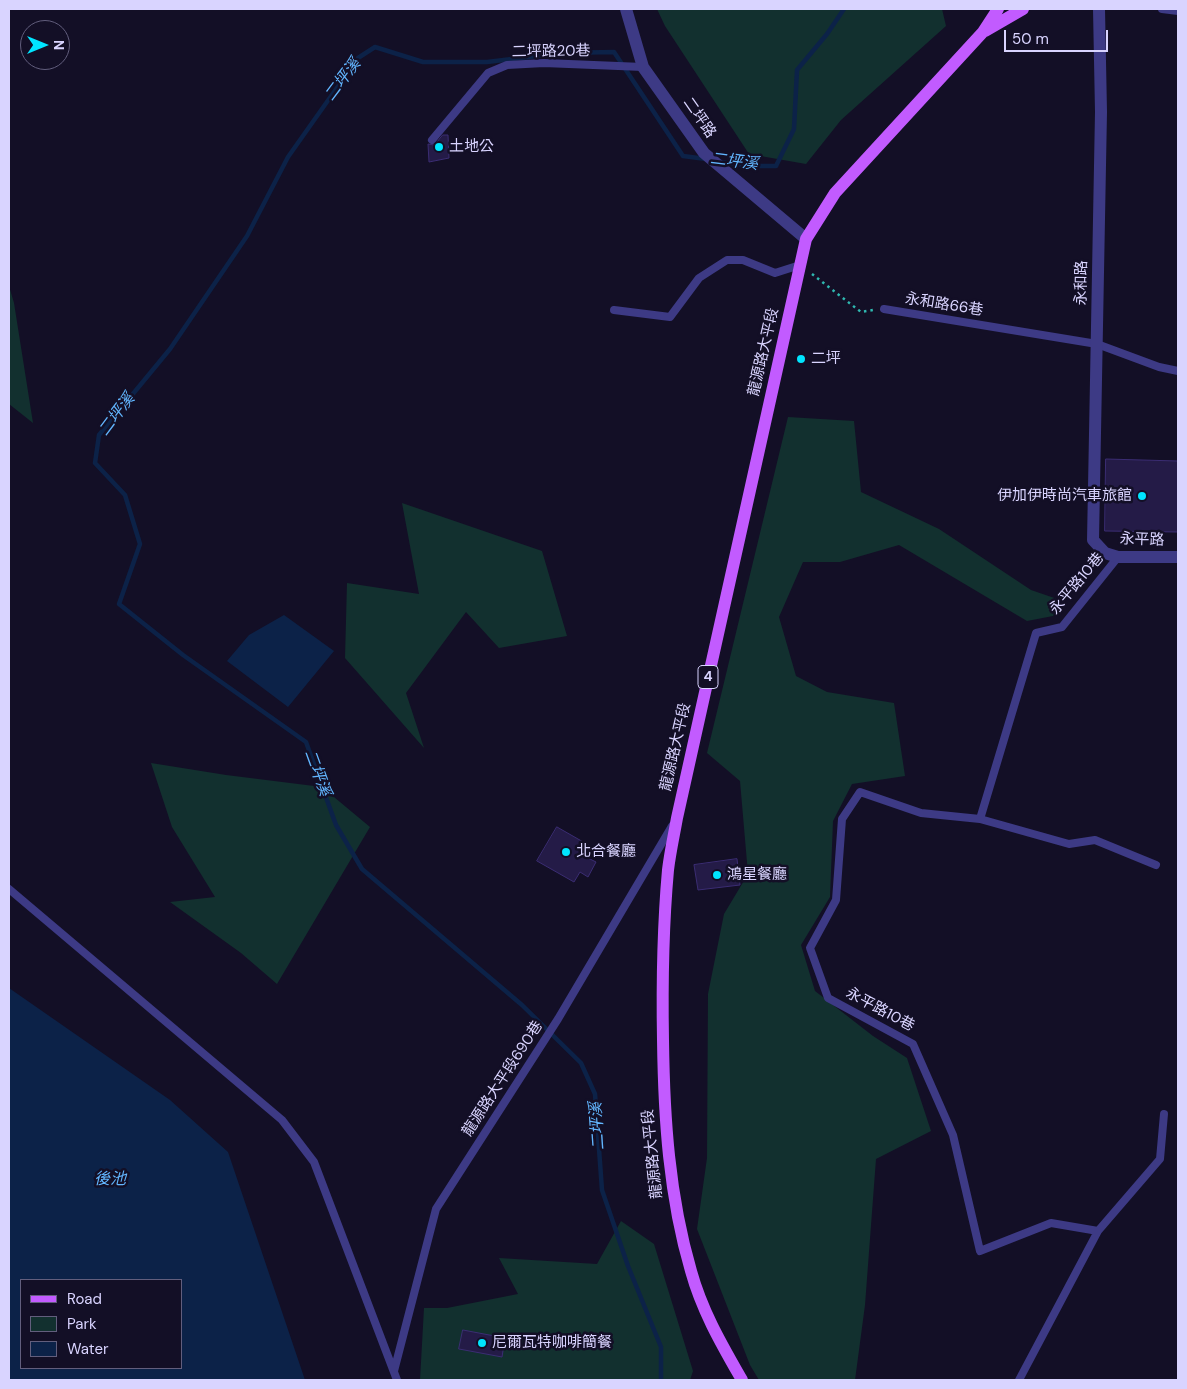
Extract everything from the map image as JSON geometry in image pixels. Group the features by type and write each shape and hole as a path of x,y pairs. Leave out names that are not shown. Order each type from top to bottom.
{"main road":[{"name":"龍源路大平段","path":"742,1380 710,1323 691,1273 676,1215 668,1157 664,1098 662,984 668,869 677,818 806,240 835,193 983,32 998,9"},
{"name":"龍源路大平段","path":"983,32 1024,9"}],"street":[{"name":"二坪路","path":"626,9 643,67 704,153 806,240"},
{"name":"永和路","path":"1099,9 1101,112 1093,540 1105,553"},
{"name":"永平路","path":"1105,553 1118,558 1178,557"}],"lane":[{"path":"1162,9 1178,11"},
{"name":"二坪路20巷","path":"432,140 488,73 507,65 544,63 643,67"},
{"path":"614,310 670,317 699,278 727,260 743,260 775,273 800,265"},
{"name":"永和路66巷","path":"884,309 1097,344 1178,372"},
{"name":"永平路10巷","path":"1098,1231 1050,1223 980,1251 953,1135 913,1044 828,998 810,948 836,900 842,819 860,792 921,813 980,819 1036,633 1062,626 1118,558"},
{"name":"龍源路大平段690巷","path":"394,1372 436,1209 558,1020 677,818"},
{"path":"980,819 1069,844 1095,840 1156,865"},
{"path":"9,889 282,1120 314,1162 397,1380"},
{"path":"1019,1380 1098,1231 1160,1159 1164,1114"}],"path":[{"name":"永和路66巷","path":"800,265 861,312 884,309"}],"green space":[{"path":"657,9 942,9 946,26 841,120 806,164 749,154 665,26"},
{"path":"9,286 14,303 33,423 9,404"},
{"path":"788,417 854,421 861,492 939,529 1031,590 1066,602 1053,616 1027,621 899,545 840,562 803,562 779,617 796,676 827,692 894,703 905,776 852,784 833,821 830,897 801,945 815,991 873,1036 907,1058 931,1131 876,1159 865,1305 855,1380 759,1380 750,1365 697,1229 707,1158 708,994 724,914 748,874 740,781 707,753"},
{"path":"402,503 542,551 567,636 499,648 466,612 406,693 424,748 345,658 347,583 419,594"},
{"path":"151,763 322,787 370,827 277,984 241,953 170,902 215,897 172,827"},
{"path":"621,1221 654,1244 693,1371 690,1380 420,1380 424,1308 447,1308 518,1294 499,1258 597,1264"}],"water":[{"path":"284,615 334,651 288,707 227,661 249,635"},
{"name":"後池","path":"9,988 170,1100 228,1152 305,1380 9,1380"}],"building":[{"name":"土地公","path":"443,135 448,135 449,158 429,162 428,144 434,145"},
{"name":"伊加伊時尚汽車旅館","path":"1106,459 1178,461 1178,532 1105,531"},
{"name":"北合餐廳","path":"557,827 592,847 586,857 596,862 588,877 580,872 574,882 537,861"},
{"name":"鴻星餐廳","path":"737,859 740,885 698,890 694,865"},
{"name":"尼爾瓦特咖啡簡餐","path":"463,1330 505,1338 502,1357 459,1349"}],"waterway":[{"name":"二坪溪","path":"721,162 751,166 776,166 794,129 797,70 827,34 844,9"},
{"name":"二坪溪","path":"661,1380 661,1347 628,1266 602,1190 595,1094 581,1063 522,1005 362,869 336,825 306,742 183,655 119,604 140,544 125,495 95,463 99,435 170,349 247,236 288,157 358,58 375,47 423,62 487,62 562,53 614,52 683,156 706,159"}],"place":[{"name":"土地公","path":"439,147"},
{"name":"二坪","path":"801,359"},
{"name":"伊加伊時尚汽車旅館","path":"1142,496"},
{"name":"北合餐廳","path":"566,852"},
{"name":"鴻星餐廳","path":"717,875"},
{"name":"尼爾瓦特咖啡簡餐","path":"482,1343"}]}
